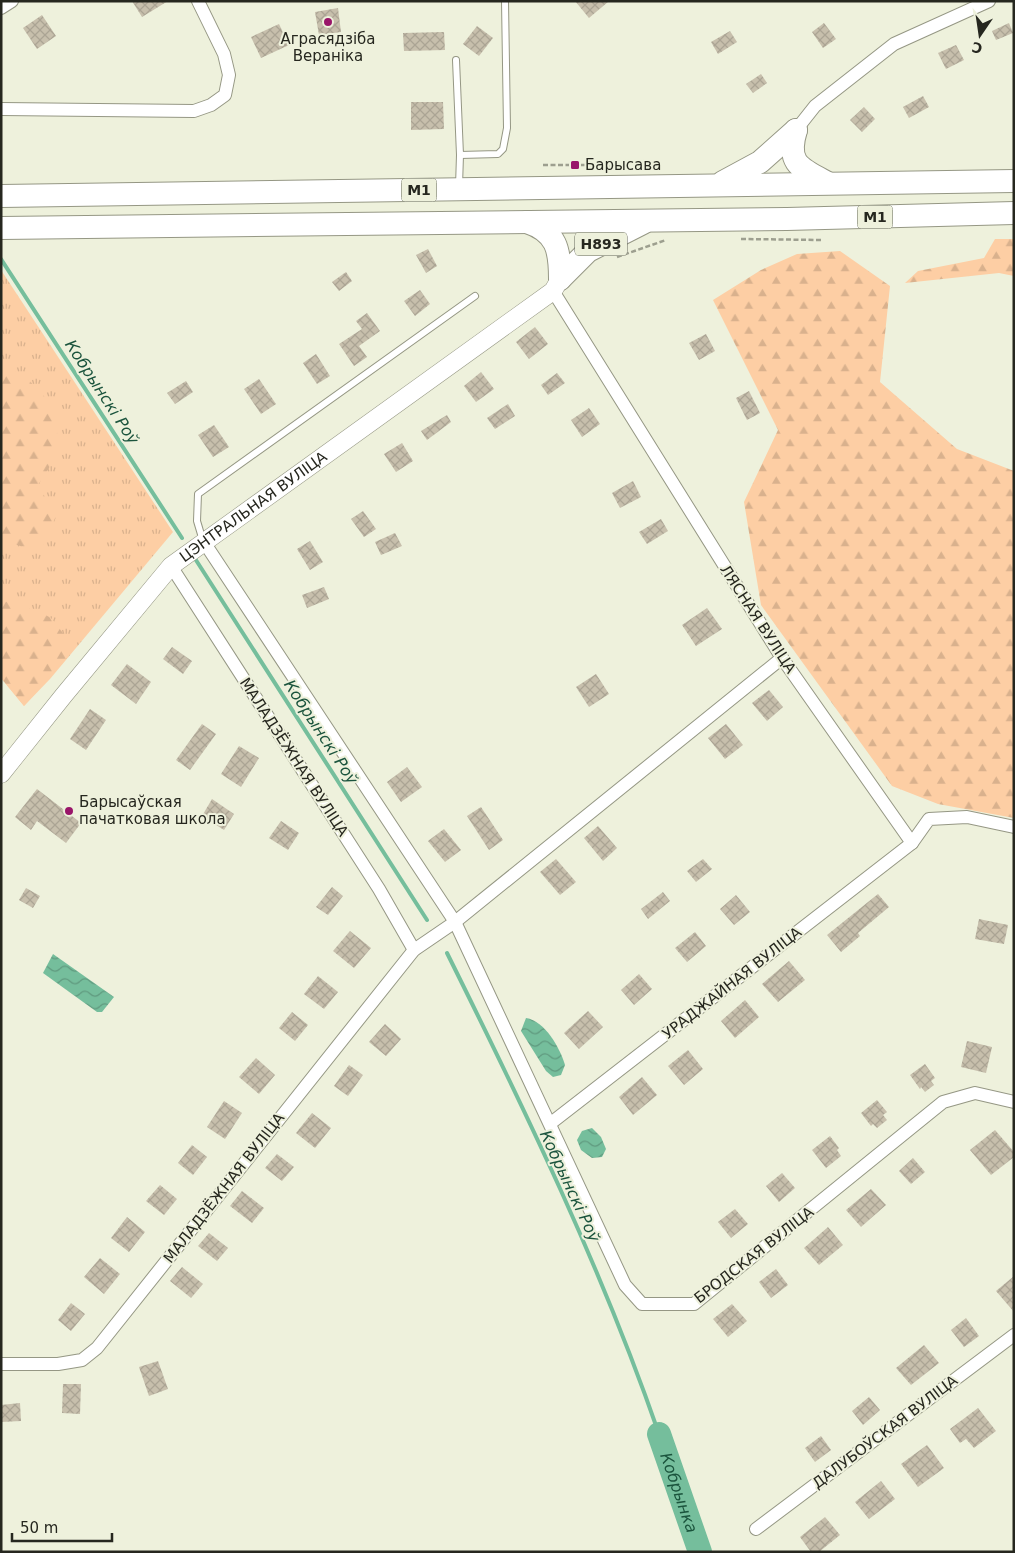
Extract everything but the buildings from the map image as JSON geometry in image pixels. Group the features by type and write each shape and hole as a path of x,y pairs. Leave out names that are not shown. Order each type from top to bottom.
{"highway":[{"path":"796,130 792,146 793,159 803,170 829,184"},
{"path":"715,185 730,180 760,162 796,130"},
{"name":"М1","path":"1,196 1014,181"},
{"name":"М1","path":"1,228 1014,214"},
{"name":"Н893","path":"556,285 588,252 651,220"},
{"name":"Н893","path":"526,222 540,226 553,239 560,256 556,285"}],"street":[{"path":"1,8 12,1"},
{"path":"1,109 194,111 211,105 225,95 229,75 224,54 198,1"},
{"path":"796,130 815,106 894,44 988,1"},
{"name":"ЦЭНТРАЛЬНАЯ ВУЛІЦА","path":"1,774 170,566 556,285"},
{"name":"ЛЯСНАЯ ВУЛІЦА","path":"556,285 782,658 912,843"},
{"path":"204,542 456,922"},
{"name":"МАЛАДЗЁЖНАЯ ВУЛІЦА","path":"170,566 379,889 414,950"},
{"name":"МАЛАДЗЁЖНАЯ ВУЛІЦА","path":"1,1364 58,1364 82,1360 97,1348 414,950 456,922 782,658"},
{"path":"912,843 929,819 967,818 1014,827"},
{"name":"УРАДЖАЙНАЯ ВУЛІЦА","path":"551,1123 912,843"},
{"name":"БРОДСКАЯ ВУЛІЦА","path":"456,922 625,1285 642,1304 694,1304 944,1102 975,1093 1014,1102"},
{"name":"ДАЛУБОЎСКАЯ ВУЛІЦА","path":"756,1529 1014,1335"}],"lane":[{"path":"460,155 498,154 502,149 507,128 505,1"},
{"path":"456,60 460,155 459,190"},
{"path":"204,542 197,521 198,494 475,296"}],"green space":[{"path":"995,239 1014,239 1014,276 999,273 905,283 918,271 984,258"},
{"path":"840,251 890,286 880,382 957,449 1014,471 1014,818 938,804 892,786 761,605 744,502 778,430 713,300 761,270 797,254"},
{"path":"1,270 173,532 50,679 24,706 1,678"},
{"path":"1,365 25,376 56,409 58,454 38,485 56,516 40,552 1,540"},
{"path":"1,600 40,612 51,618 70,642 68,657 24,706 1,678"}],"water":[{"path":"53,954 114,997 102,1012 97,1012 43,973"},
{"path":"526,1018 539,1024 551,1036 565,1065 561,1075 553,1077 546,1071 521,1031"},
{"path":"592,1128 601,1137 606,1149 602,1157 592,1158 581,1150 577,1140 582,1131"}],"waterway":[{"name":"Кобрынскі Роў","path":"1,259 182,538"},
{"name":"Кобрынскі Роў","path":"194,557 427,920"},
{"name":"Кобрынскі Роў","path":"447,953 561,1190 613,1311 659,1434"},
{"name":"Кобрынка","path":"659,1434 700,1552"}],"place":[{"name":"Аграсядзіба Вераніка","path":"328,22"},
{"name":"Барысава","path":"575,165"},
{"name":"Барысаўская пачатковая школа","path":"69,811"}]}
